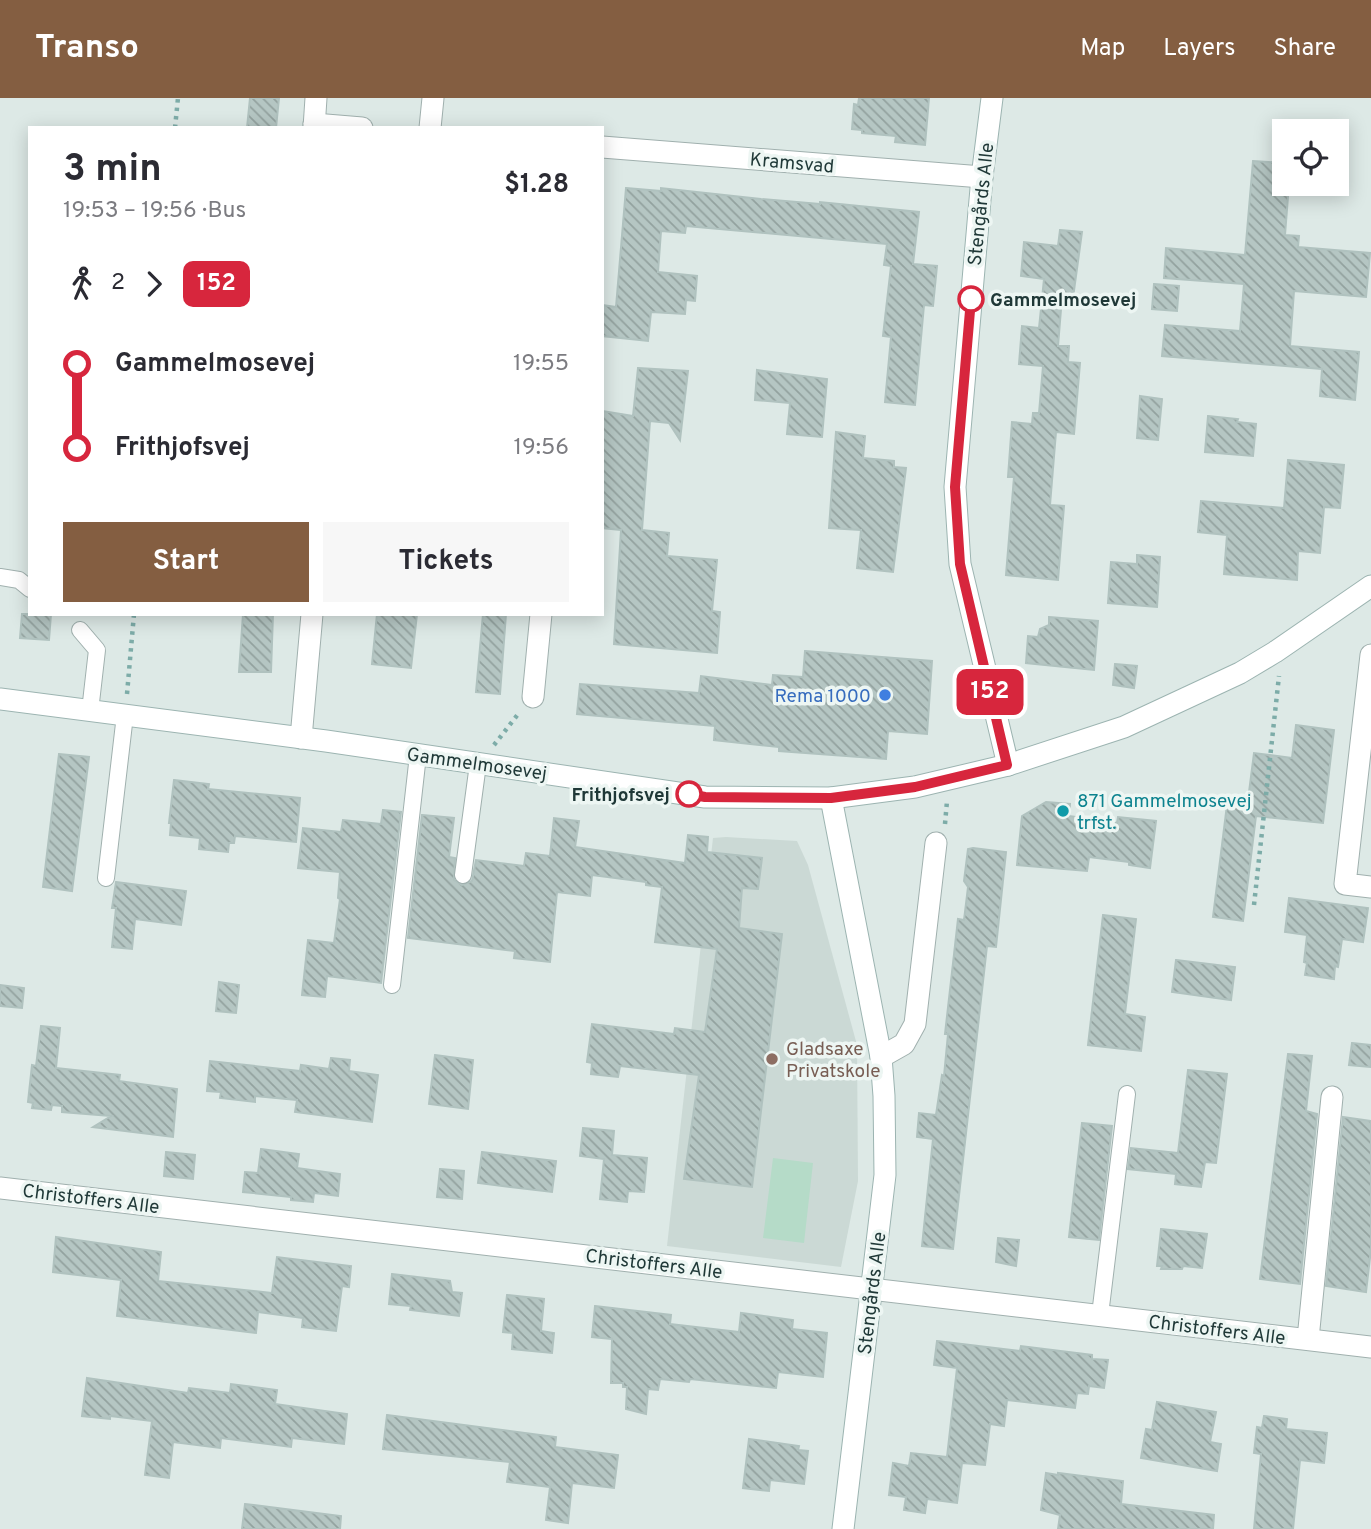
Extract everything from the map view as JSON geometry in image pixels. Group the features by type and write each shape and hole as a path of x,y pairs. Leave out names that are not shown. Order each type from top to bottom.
{"street":[{"path":"314,126 316,98"},
{"path":"430,126 433,98"},
{"name":"Stengårds Alle","path":"992,98 982,177 955,487 960,564 1007,765"},
{"name":"Kramsvad","path":"604,147 982,177"},
{"name":"Gammelmosevej","path":"0,699 301,738 705,797 831,798 915,787 950,779 1007,765 1124,727 1240,673 1371,586"},
{"path":"301,738 312,616"},
{"path":"533,697 541,616"},
{"path":"1371,656 1345,884 1371,887"},
{"name":"Stengårds Alle","path":"831,798 881,1057 885,1175 843,1529"},
{"path":"881,1057 904,1044 915,1024 936,843"},
{"name":"Christoffers Alle","path":"1308,1339 1332,1097"},
{"name":"Christoffers Alle","path":"0,1188 1371,1347"}],"lane":[{"path":"0,577 19,580 28,587"},
{"path":"80,631 97,650 90,710"},
{"path":"106,878 125,715"},
{"path":"392,985 418,755"},
{"path":"463,874 478,764"},
{"path":"1100,1315 1127,1094"}],"path":[{"path":"176,126 178,98"},
{"path":"125,715 134,616"},
{"path":"1254,905 1280,683 1275,652"},
{"path":"478,764 533,697"},
{"path":"936,843 944,832 950,779"}],"shaded area":[{"name":"Gladsaxe Privatskole","path":"713,838 797,841 808,865 857,1045 858,1181 841,1267 667,1246"}],"green space":[{"path":"773,1158 813,1163 804,1243 763,1238"}],"building":[{"path":"250,98 279,98 276,126 247,126"},
{"path":"859,98 929,98 925,145 895,142 896,136 862,133 862,130 852,129 854,104 858,105"},
{"path":"1253,161 1272,162 1272,196 1288,196 1285,235 1299,236 1298,247 1370,253 1366,297 1294,291 1290,346 1359,352 1355,400 1320,396 1322,369 1162,356 1165,325 1240,331 1244,284 1164,278 1166,248 1245,255"},
{"path":"626,188 661,191 661,188 919,212 913,264 937,266 933,306 924,305 915,405 885,402 891,337 883,336 891,266 884,265 887,244 686,226 685,233 661,231 658,272 697,276 695,301 686,300 685,314 651,312 648,341 604,336 604,305 616,307"},
{"path":"1060,230 1082,232 1073,298 1062,297 1058,346 1069,346 1068,362 1080,363 1074,434 1056,432 1050,505 1064,506 1058,580 1006,575 1014,477 1008,477 1012,422 1032,424 1033,413 1039,413 1043,366 1019,364 1022,326 1039,328 1044,279 1021,276 1024,242 1058,246"},
{"path":"1154,284 1179,286 1177,311 1152,309"},
{"path":"638,368 688,371 680,440 669,423 650,421 642,530 669,533 667,556 717,560 712,611 720,612 717,653 614,644 621,530 604,528 604,411 633,416"},
{"path":"757,370 827,379 822,437 787,434 790,403 755,400"},
{"path":"1140,396 1162,399 1158,440 1137,438"},
{"path":"1208,416 1256,424 1253,456 1205,452"},
{"path":"836,432 865,436 863,458 894,461 894,467 906,468 893,572 857,568 861,530 829,528"},
{"path":"1288,460 1344,465 1340,508 1324,507 1320,553 1298,551 1297,580 1224,574 1227,535 1198,532 1201,501 1284,508"},
{"path":"1137,555 1160,557 1157,607 1108,603 1111,562 1137,564"},
{"path":"22,614 51,616 49,640 20,638"},
{"path":"243,616 273,616 271,672 239,672"},
{"path":"377,616 417,616 411,668 372,664"},
{"path":"483,616 506,616 500,694 476,692"},
{"path":"1049,617 1098,621 1094,670 1026,663 1028,636 1038,637 1040,629 1049,625"},
{"path":"805,651 932,661 927,734 888,731 886,759 779,751 779,747 714,740 715,726 577,714 580,684 699,693 701,676 772,685 773,675 803,677"},
{"path":"1115,664 1137,666 1134,688 1113,685"},
{"path":"1296,725 1334,730 1323,823 1256,816 1243,921 1213,917 1227,805 1247,808 1254,753 1292,758"},
{"path":"59,754 89,757 72,891 43,887"},
{"path":"174,780 209,784 208,789 300,798 296,842 235,836 234,843 229,843 228,852 199,849 200,838 170,835"},
{"path":"1046,802 1070,804 1069,816 1117,823 1118,817 1156,821 1150,868 1129,865 1129,862 1089,857 1087,871 1017,865 1022,816"},
{"path":"383,810 401,812 381,983 327,976 325,997 302,995 308,940 334,943 340,899 340,872 298,868 303,828 341,832 343,820 381,824"},
{"path":"422,815 454,818 449,857 455,858 454,880 462,885 472,881 476,860 524,866 526,853 550,856 554,818 579,821 575,847 685,863 688,835 708,837 707,852 762,858 758,889 742,888 739,928 782,934 752,1187 684,1179 699,1075 620,1066 618,1077 591,1074 592,1063 587,1062 592,1024 674,1034 675,1028 705,1032 717,949 655,942 662,887 646,885 646,882 592,875 590,896 557,892 550,962 514,958 515,951 408,938"},
{"path":"968,849 1006,852 996,947 987,946 953,1249 922,1246 933,1139 917,1137 919,1113 936,1115 942,1075 944,1076 948,1034 945,1034 958,919 964,920 968,887 964,881"},
{"path":"116,882 186,891 181,925 135,919 132,949 112,947 116,908 112,908"},
{"path":"1289,898 1368,908 1363,942 1342,939 1334,979 1305,975 1307,935 1285,932"},
{"path":"1103,915 1136,919 1125,1014 1145,1017 1141,1051 1088,1045"},
{"path":"1176,960 1235,967 1231,1000 1172,992"},
{"path":"219,982 239,985 236,1013 216,1011"},
{"path":"0,985 24,988 22,1008 0,1006"},
{"path":"41,1026 60,1028 56,1068 120,1075 119,1081 177,1089 173,1137 93,1127 111,1116 62,1112 62,1106 52,1105 51,1110 32,1108 33,1103 28,1102 32,1065 36,1066"},
{"path":"1352,1043 1371,1045 1371,1067 1349,1065"},
{"path":"1288,1054 1312,1056 1306,1111 1317,1114 1300,1284 1260,1279"},
{"path":"435,1055 473,1060 468,1109 429,1104"},
{"path":"331,1058 350,1060 349,1071 378,1075 372,1122 295,1112 297,1100 255,1096 255,1102 220,1098 221,1092 207,1091 210,1061 300,1071 301,1065 329,1069"},
{"path":"1188,1070 1227,1074 1216,1163 1205,1162 1201,1187 1175,1184 1176,1174 1128,1169 1131,1148 1178,1153"},
{"path":"1343,1117 1371,1121 1371,1249 1366,1292 1326,1286"},
{"path":"1082,1123 1112,1126 1099,1240 1069,1237"},
{"path":"583,1128 614,1131 612,1155 647,1158 644,1192 628,1191 627,1202 600,1199 604,1159 580,1156"},
{"path":"261,1149 299,1154 297,1168 340,1174 338,1196 314,1193 313,1202 243,1192 245,1172 258,1173"},
{"path":"166,1152 195,1155 193,1179 164,1176"},
{"path":"482,1152 556,1161 552,1192 478,1183"},
{"path":"440,1169 464,1171 462,1199 437,1197"},
{"path":"1161,1229 1207,1234 1202,1268 1183,1266 1182,1269 1161,1269 1162,1266 1157,1266"},
{"path":"56,1237 161,1252 158,1281 272,1293 277,1257 351,1266 349,1287 342,1286 336,1331 302,1327 303,1318 258,1312 256,1333 117,1316 121,1280 53,1272"},
{"path":"998,1238 1019,1240 1016,1266 996,1262"},
{"path":"392,1274 450,1281 452,1292 462,1293 459,1316 410,1310 411,1306 389,1304"},
{"path":"507,1295 544,1299 541,1331 554,1333 552,1353 512,1349 513,1333 503,1332"},
{"path":"595,1306 671,1315 670,1324 739,1332 741,1313 793,1320 792,1329 827,1333 823,1377 778,1372 776,1388 690,1379 689,1382 660,1379 658,1390 648,1389 646,1414 626,1409 627,1387 623,1387 623,1383 611,1383 612,1339 592,1337"},
{"path":"937,1341 1020,1351 1021,1346 1092,1355 1092,1359 1108,1360 1104,1388 1089,1386 1088,1394 1077,1393 1075,1408 1007,1400 1004,1426 990,1424 985,1465 962,1463 957,1503 927,1499 925,1513 904,1510 906,1497 889,1495 893,1463 909,1466 911,1453 947,1457 957,1368 934,1365"},
{"path":"87,1378 188,1393 189,1388 230,1393 231,1384 277,1390 275,1404 347,1414 344,1444 292,1438 291,1447 221,1438 220,1448 173,1442 169,1478 145,1475 152,1421 82,1416"},
{"path":"1157,1402 1216,1412 1210,1442 1221,1444 1217,1471 1141,1458 1146,1429 1152,1430"},
{"path":"387,1415 556,1437 555,1447 618,1455 614,1488 572,1483 568,1523 546,1520 550,1487 507,1482 510,1462 383,1449"},
{"path":"1264,1416 1287,1419 1286,1429 1327,1433 1324,1463 1300,1460 1293,1529 1254,1529 1261,1454 1254,1453 1257,1427 1262,1428"},
{"path":"749,1439 799,1446 798,1450 808,1451 804,1484 770,1480 769,1491 743,1488"},
{"path":"1046,1473 1123,1481 1121,1504 1214,1515 1213,1529 1058,1529 1060,1515 1041,1510"},
{"path":"245,1504 341,1516 340,1529 242,1529"}],"bus line":[{"name":"152","path":"689,794 705,797 831,798 915,787 1007,765 960,564 955,487 971,299"}],"place":[{"name":"Gammelmosevej","path":"971,299"},
{"name":"Rema 1000","path":"885,695"},
{"name":"Frithjofsvej","path":"689,794"},
{"name":"871 Gammelmosevej trfst.","path":"1063,811"},
{"name":"Gladsaxe Privatskole","path":"772,1059"}]}
